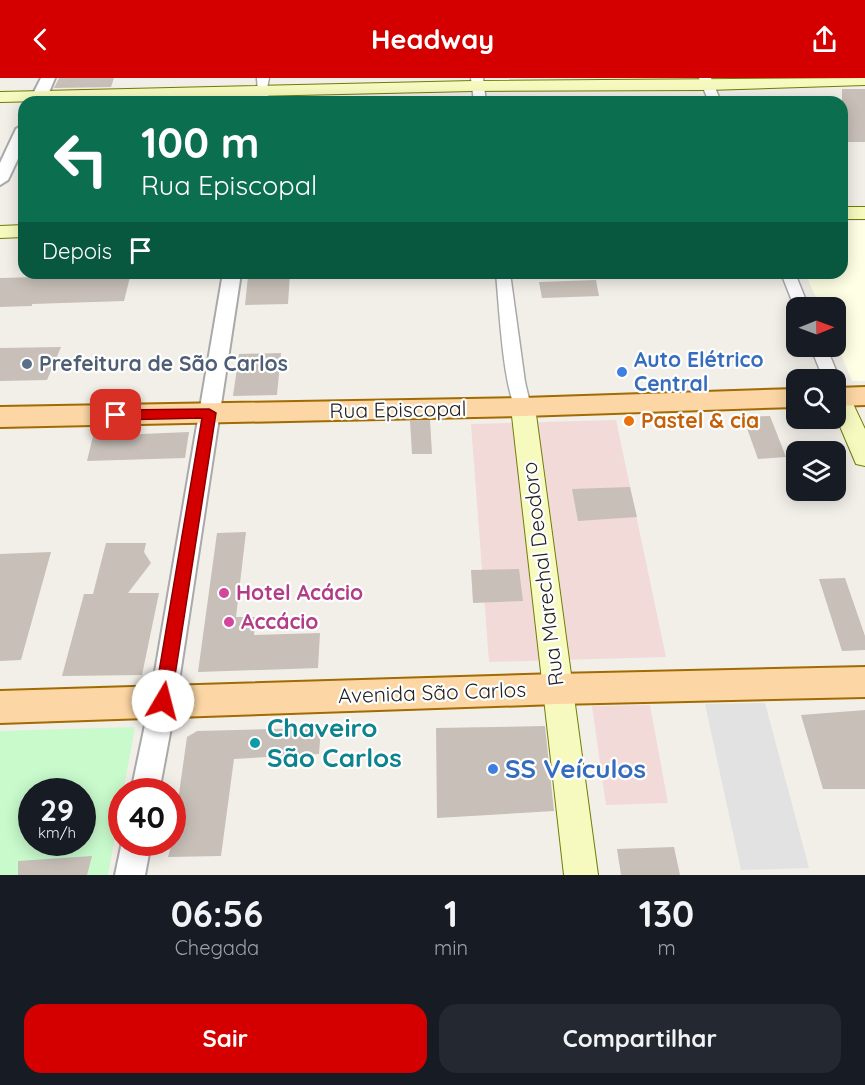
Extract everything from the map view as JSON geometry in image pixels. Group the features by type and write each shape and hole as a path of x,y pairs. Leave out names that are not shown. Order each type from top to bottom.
{"main road":[{"path":"113,96 262,90 478,89 865,80"},
{"path":"0,97 18,98"},
{"path":"848,213 865,213"},
{"path":"0,232 18,231"},
{"name":"Rua Episcopal","path":"0,417 523,407 786,398"},
{"path":"846,402 865,457"},
{"name":"Rua Marechal Deodoro","path":"523,407 581,875"},
{"name":"Avenida São Carlos","path":"0,707 557,689 865,682"}],"street":[{"path":"39,96 48,78"},
{"path":"706,82 712,96"},
{"path":"0,180 18,142"},
{"path":"148,778 163,701 231,279"},
{"name":"Rua Marechal Deodoro","path":"504,279 517,382 523,407"},
{"path":"790,279 798,297"},
{"path":"130,875 134,856"}],"shaded area":[{"path":"848,221 865,221 865,381 852,381 842,357 846,357 846,297 816,297 808,279 848,279"},
{"path":"616,420 666,657 489,662 471,424"},
{"path":"765,703 809,868 741,870 705,704"},
{"path":"650,705 668,803 606,805 592,706"}],"green space":[{"path":"135,727 126,778 108,778 108,856 111,856 108,875 0,875 0,731"}],"building":[{"path":"59,78 114,78 111,87 54,88"},
{"path":"842,89 865,89 865,142 848,142 848,96 842,96"},
{"path":"0,278 130,279 124,301 0,307"},
{"path":"248,279 290,279 288,304 245,305"},
{"path":"596,280 599,296 542,298 539,282"},
{"name":"Prefeitura de São Carlos","path":"61,347 47,380 0,381 0,348"},
{"path":"281,353 277,395 233,396 239,354"},
{"path":"770,416 786,457 758,459 743,417"},
{"path":"430,420 432,454 412,454 410,421"},
{"path":"189,432 185,458 87,461 93,436"},
{"path":"630,487 637,517 578,521 572,489"},
{"name":"Hotel Acácio","path":"246,532 236,617 256,617 254,635 320,633 318,668 198,672 217,533"},
{"path":"106,543 146,543 144,552 151,563 128,593 159,593 142,675 62,676 84,594 93,594"},
{"path":"51,552 21,660 0,661 0,554"},
{"path":"519,569 523,601 473,603 471,570"},
{"path":"845,578 865,636 865,650 842,651 819,579"},
{"path":"865,710 865,789 823,789 801,715"},
{"name":"SS Veículos","path":"545,726 554,811 437,818 436,728"},
{"path":"321,728 319,754 234,759 221,856 168,857 186,856 186,778 181,778 187,737 197,731"},
{"path":"674,847 680,875 621,875 617,849"},
{"path":"92,856 87,875 18,875 18,861"}],"place":[{"name":"Prefeitura de São Carlos","path":"27,364"},
{"name":"Auto Elétrico Central","path":"622,372"},
{"name":"Pastel & cia","path":"629,421"},
{"name":"Hotel Acácio","path":"224,593"},
{"name":"Accácio","path":"229,622"},
{"name":"Chaveiro São Carlos","path":"255,743"},
{"name":"SS Veículos","path":"493,769"}],"route":[{"path":"116,415 209,413 163,701"}]}
